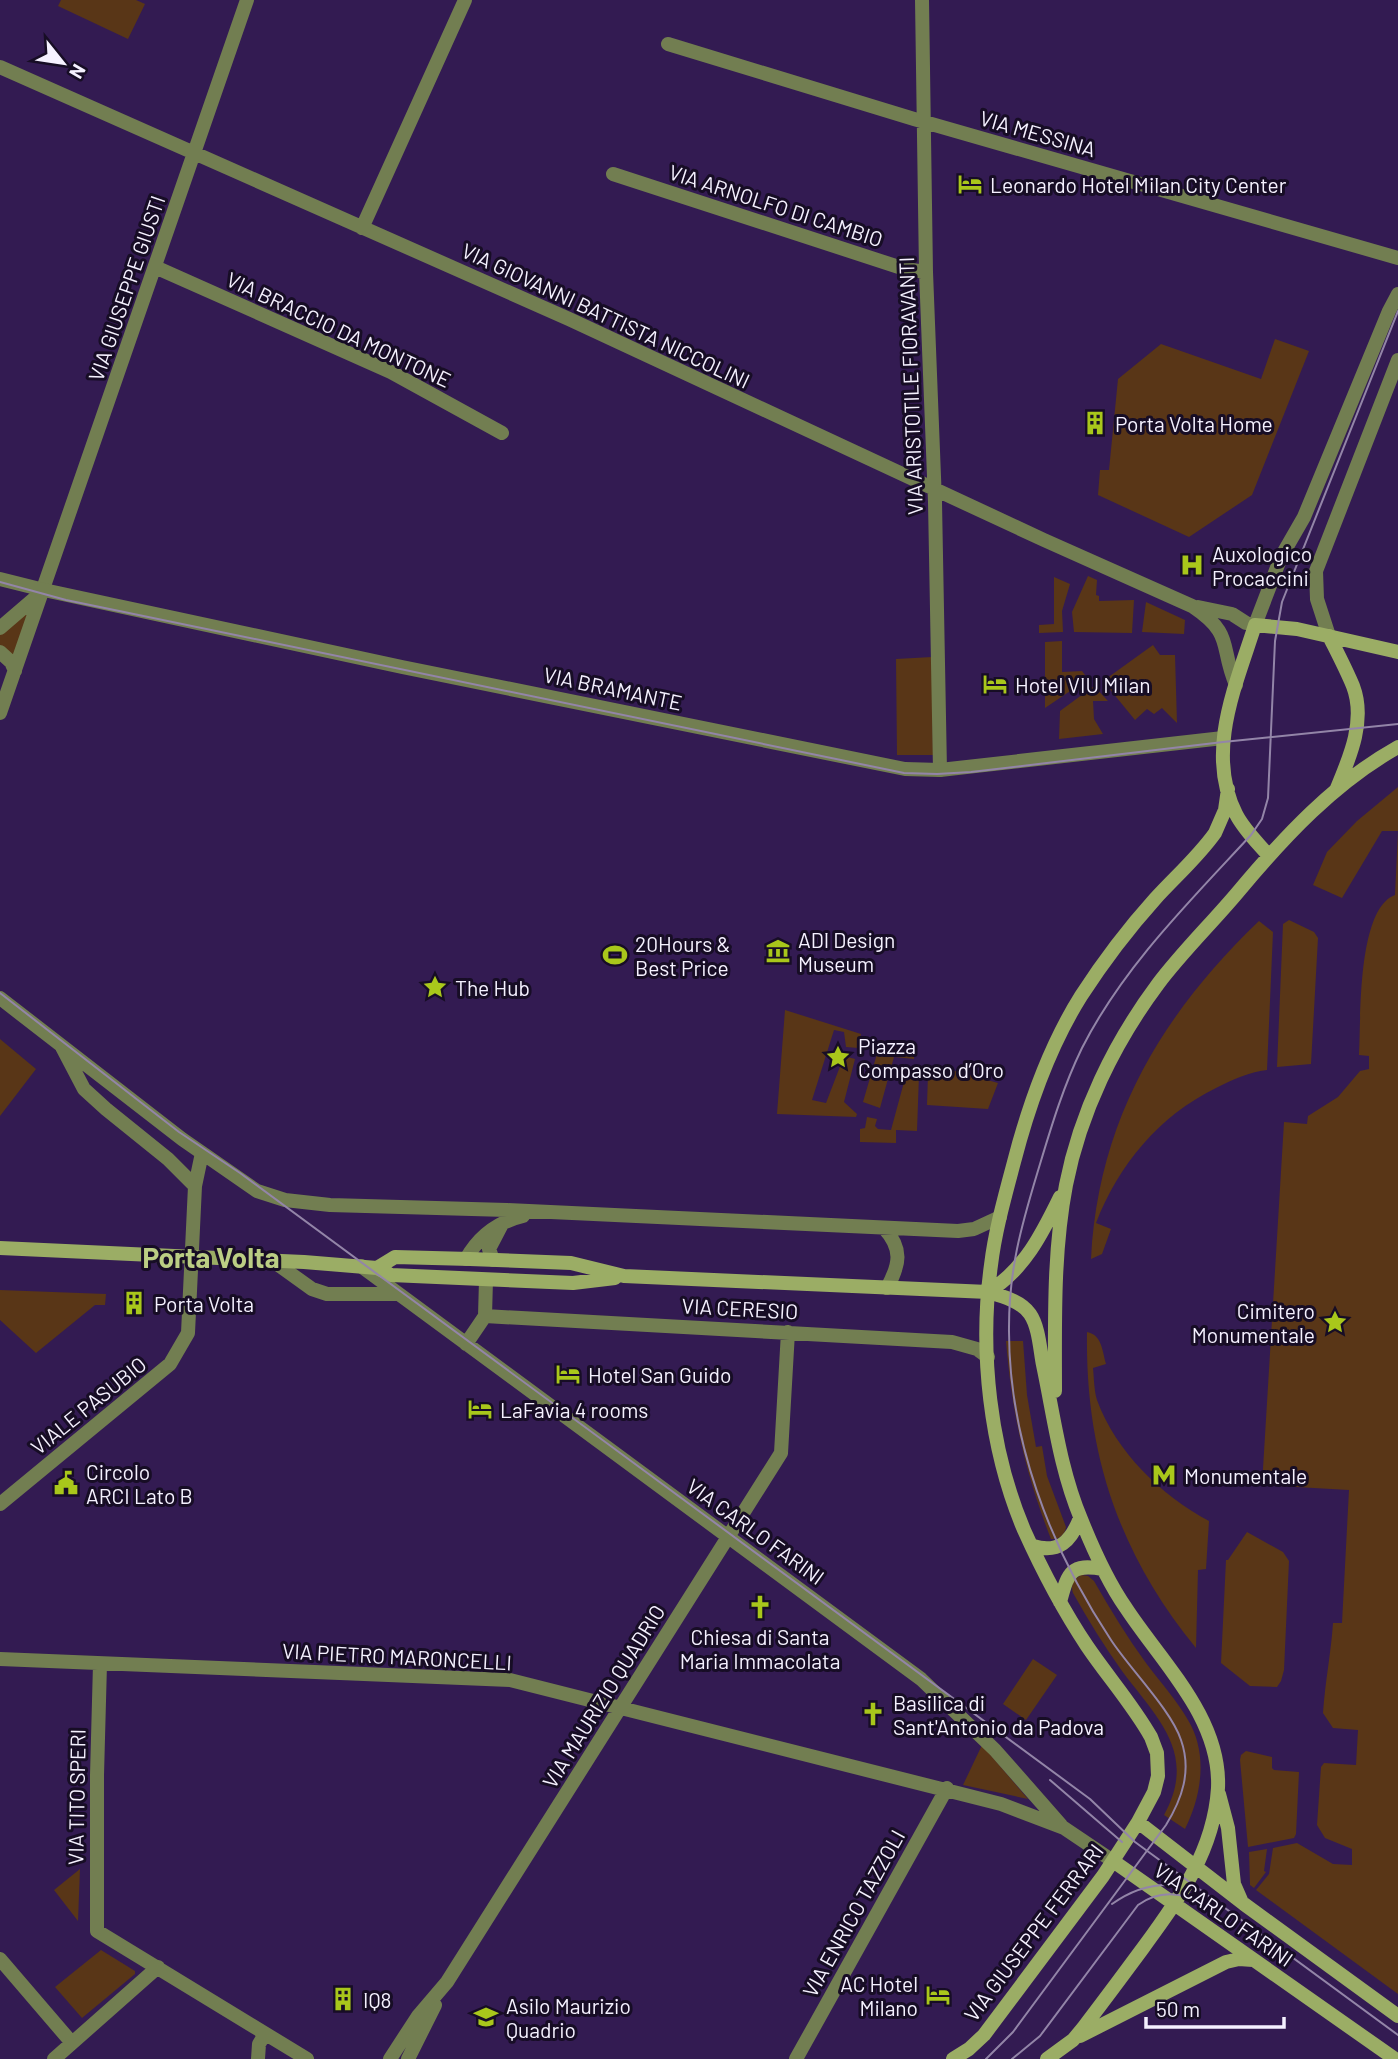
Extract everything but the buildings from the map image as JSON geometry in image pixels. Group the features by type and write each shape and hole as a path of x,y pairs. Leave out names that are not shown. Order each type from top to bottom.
{"main road":[{"path":"1269,856 1237,816 1228,789 1223,738 1228,710 1255,625 1285,627 1398,652"},
{"path":"1329,636 1354,688 1357,708 1353,746 1336,790"},
{"path":"1055,1421 1056,1293 1060,1224 1066,1183 1094,1094 1136,1016 1164,976 1269,856 1336,790 1364,768 1398,747"},
{"name":"VIA GIUSEPPE FERRARI","path":"953,2059 984,2035 1113,1861 1138,1822 1156,1784 1159,1760 1155,1745 1060,1602 1018,1514 999,1454 988,1357 988,1292 1000,1217 1030,1107 1053,1049 1071,1014 1104,962 1129,930 1209,842 1222,817 1228,789"},
{"path":"988,1292 1007,1279 1032,1250 1066,1183"},
{"path":"0,1237 20,1249"},
{"path":"0,1248 377,1268"},
{"name":"VIA CERESIO","path":"377,1268 395,1257 466,1259 571,1263 624,1276"},
{"name":"VIA CERESIO","path":"377,1268 391,1275 507,1281 573,1283 624,1276 988,1292"},
{"path":"988,1292 1010,1299 1030,1314 1037,1336 1062,1465 1080,1518 1103,1569 1125,1608 1204,1722 1216,1756 1217,1790 1208,1839 1197,1867 1174,1905 1073,2040"},
{"path":"1033,1546 1045,1550 1059,1547 1075,1531 1080,1518"},
{"path":"1060,1602 1071,1572 1087,1566 1103,1569"},
{"path":"1217,1790 1228,1828 1234,1884 1244,1904"},
{"name":"VIA CARLO FARINI","path":"1138,1822 1244,1904 1398,2016"},
{"name":"VIA CARLO FARINI","path":"1113,1861 1392,2056"},
{"path":"1047,2059 1073,2040 1226,1962 1253,1960"}],"street":[{"name":"VIA GIUSEPPE GIUSTI","path":"0,713 247,0"},
{"path":"362,228 465,0"},
{"name":"VIA ARISTOTILE FIORAVANTI","path":"922,0 926,272 940,770"},
{"name":"VIA MESSINA","path":"667,44 924,122 1398,258"},
{"name":"VIA GIOVANNI BATTISTA NICCOLINI","path":"0,67 569,319 1192,606"},
{"name":"VIA ARNOLFO DI CAMBIO","path":"613,174 905,269 926,272"},
{"name":"VIA BRACCIO DA MONTONE","path":"155,267 391,372 502,433"},
{"path":"1192,606 1232,614 1255,625 1280,561 1304,517 1398,294"},
{"path":"1329,636 1317,599 1317,570 1398,360"},
{"name":"VIA BRAMANTE","path":"0,579 402,667 905,769 940,770 1223,738"},
{"path":"0,628 44,590"},
{"path":"1192,606 1221,631 1227,648 1228,665 1236,685"},
{"path":"0,652 11,662 15,671"},
{"path":"0,998 202,1153 257,1191 285,1200 507,1215 538,1212 965,1230 984,1226 1000,1217"},
{"path":"61,1044 84,1089 168,1159 195,1186"},
{"path":"192,1257 195,1186 202,1153"},
{"path":"466,1259 484,1235 507,1215"},
{"path":"493,1260 489,1253 491,1243 507,1215"},
{"path":"884,1228 898,1251 895,1271 887,1288"},
{"name":"VIALE PASUBIO","path":"0,1504 170,1364 187,1334 192,1257"},
{"path":"273,1261 312,1289 327,1294 400,1294"},
{"name":"VIA CARLO FARINI","path":"361,1266 921,1679 995,1751 1064,1828"},
{"path":"466,1344 485,1316 486,1280"},
{"name":"VIA CERESIO","path":"485,1316 952,1342 977,1349 988,1357"},
{"name":"VIA MAURIZIO QUADRIO","path":"390,2059 418,2016 447,1982 781,1453 788,1332"},
{"name":"VIA PIETRO MARONCELLI","path":"0,1659 510,1680 947,1788"},
{"name":"VIA TITO SPERI","path":"100,1664 97,1931 158,1967"},
{"name":"VIA CARLO FARINI","path":"947,1788 1001,1804 1064,1828 1113,1861"},
{"name":"VIA ENRICO TAZZOLI","path":"796,2059 947,1788"},
{"path":"0,1959 72,2043"},
{"path":"54,2059 158,1967 307,2059"},
{"path":"408,2059 447,1982"},
{"path":"258,2059 259,2044 265,2034"}],"shaded area":[{"path":"61,0 136,0 145,4 128,39 58,6"},
{"path":"1275,339 1309,351 1252,495 1189,537 1098,495 1100,470 1109,470 1118,379 1161,344 1261,379"},
{"path":"1088,576 1097,580 1096,595 1099,596 1099,601 1134,600 1132,633 1074,632 1072,612"},
{"path":"1054,577 1070,584 1062,611 1063,632 1039,633 1039,625 1054,624"},
{"path":"1146,602 1185,620 1184,634 1142,632"},
{"path":"26,611 29,613 14,657 0,646 0,633"},
{"path":"1062,641 1062,672 1082,671 1088,679 1045,708 1045,642"},
{"path":"1153,645 1160,655 1175,655 1177,723 1162,708 1154,714 1147,709 1135,720 1103,681"},
{"path":"932,657 933,755 897,755 896,659"},
{"path":"1094,686 1108,701 1093,701 1094,719 1103,734 1059,739 1060,711"},
{"path":"1398,787 1398,831 1382,831 1342,898 1313,885 1327,852 1357,821"},
{"name":"Cimitero Monumentale","path":"1398,831 1398,1994 1256,1890 1269,1874 1273,1848 1297,1843 1333,1864 1352,1865 1352,1849 1325,1838 1317,1825 1321,1767 1324,1763 1356,1765 1358,1730 1333,1728 1323,1713 1333,1623 1342,1623 1349,1490 1262,1485 1284,1122 1307,1124 1308,1116 1338,1097 1360,1071 1369,1069 1369,1056 1359,1055 1361,992 1367,942 1383,904 1395,895"},
{"path":"1289,920 1314,932 1318,938 1311,1064 1277,1067 1283,924"},
{"path":"1259,921 1273,932 1267,1070 1234,1079 1195,1099 1159,1127 1143,1144 1105,1201 1096,1223 1111,1229 1102,1254 1091,1259 1096,1209 1106,1161 1121,1116 1141,1074 1192,994"},
{"path":"785,1010 861,1034 858,1048 846,1047 844,1032 834,1030 812,1100 826,1103 844,1056 855,1059 844,1102 857,1114 856,1117 777,1114"},
{"path":"0,1039 36,1069 0,1116"},
{"path":"881,1040 914,1051 914,1059 894,1057 880,1108 863,1102"},
{"path":"941,1067 998,1083 988,1109 927,1105 928,1074 939,1075"},
{"path":"907,1071 919,1075 917,1131 896,1130 896,1143 860,1142 860,1129 865,1128 867,1117 877,1119 875,1126 878,1129 891,1130"},
{"path":"0,1290 106,1294 105,1305 95,1305 36,1353 0,1320"},
{"path":"1087,1332 1096,1336 1102,1349 1106,1364 1093,1368 1095,1392 1105,1419 1116,1437 1157,1485 1209,1521 1206,1569 1198,1570 1196,1648 1146,1576 1127,1539 1112,1500 1092,1419"},
{"path":"1006,1341 1023,1341 1027,1395 1036,1447 1042,1446 1047,1476 1066,1527 1057,1539 1051,1539 1027,1466 1016,1418"},
{"path":"1247,1532 1283,1552 1289,1561 1284,1670 1277,1687 1250,1686 1221,1663 1226,1560"},
{"path":"1081,1575 1094,1581 1132,1643 1178,1705 1194,1733 1200,1760 1199,1788 1185,1829 1164,1815 1177,1773 1169,1737 1109,1652 1073,1593 1073,1582"},
{"path":"1033,1659 1057,1675 1026,1720 1003,1704"},
{"path":"982,1745 1028,1799 963,1785"},
{"path":"1246,1751 1272,1757 1274,1770 1299,1772 1294,1838 1248,1847 1240,1760"},
{"path":"1267,1849 1266,1872 1254,1888 1250,1885 1249,1852"},
{"path":"80,1869 78,1921 54,1890"},
{"path":"101,1950 135,1971 135,1974 82,2018 55,1987"}],"tram line":[{"path":"986,2059 1013,2032 1166,1825 1181,1795 1186,1763 1181,1740 1169,1716 1111,1640 1089,1605 1069,1568 1037,1491 1016,1410 1011,1369 1010,1306 1021,1231 1062,1095 1082,1048 1099,1018 1137,962 1251,835 1262,819 1268,798 1275,641 1282,602 1398,311"},
{"path":"0,582 66,600 904,773 971,772 1398,724"},
{"path":"0,993 179,1132 240,1173 1090,1799 1135,1842 1398,2035"},
{"path":"1050,1780 1122,1842"},
{"path":"1112,1904 1140,1889 1171,1885"},
{"path":"1012,2059 1040,2036 1138,1905 1156,1896 1174,1894 1191,1898 1209,1907"}],"place":[{"name":"Leonardo Hotel Milan City Center","path":"970,184"},
{"name":"Porta Volta Home","path":"1095,423"},
{"name":"Auxologico Procaccini","path":"1192,565"},
{"name":"Hotel VIU Milan","path":"995,684"},
{"name":"ADI Design Museum","path":"778,951"},
{"name":"20Hours & Best Price","path":"615,955"},
{"name":"The Hub","path":"435,987"},
{"name":"Piazza Compasso d’Oro","path":"838,1057"},
{"name":"Porta Volta","path":"134,1303"},
{"name":"Cimitero Monumentale","path":"1335,1322"},
{"name":"Hotel San Guido","path":"568,1374"},
{"name":"LaFavia 4 rooms","path":"480,1409"},
{"name":"Monumentale","path":"1164,1475"},
{"name":"Circolo ARCI Lato B","path":"66,1483"},
{"name":"Chiesa di Santa Maria Immacolata","path":"760,1607"},
{"name":"Basilica di Sant'Antonio da Padova","path":"873,1714"},
{"name":"AC Hotel Milano","path":"938,1995"},
{"name":"IQ8","path":"343,1999"},
{"name":"Asilo Maurizio Quadrio","path":"486,2017"}],"district":[{"name":"Porta Volta","path":"211,1257"}]}
